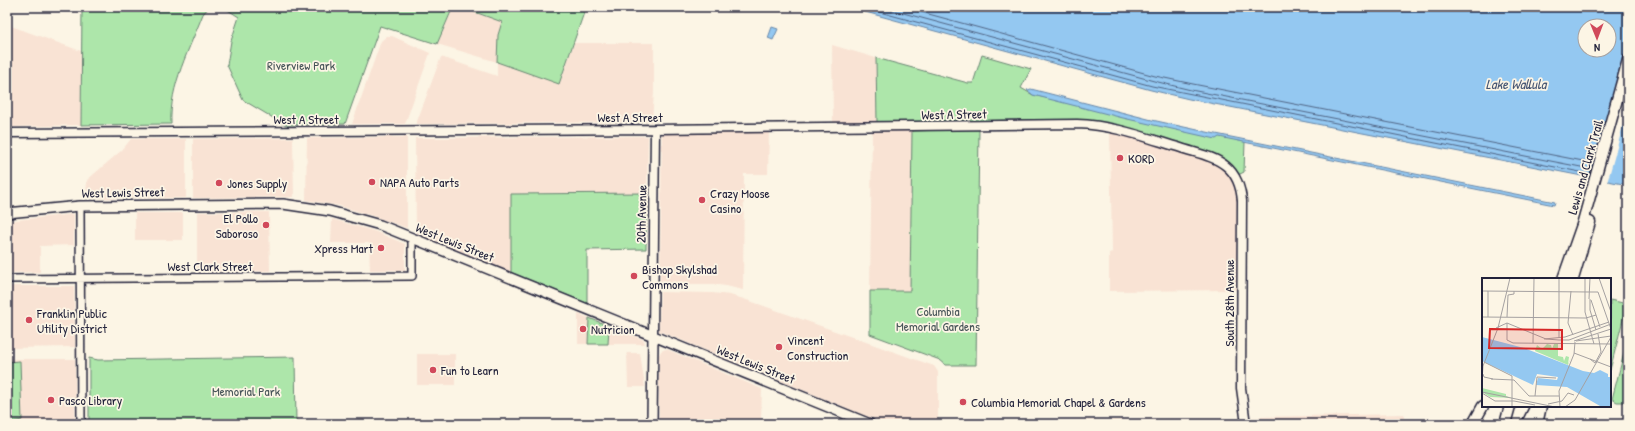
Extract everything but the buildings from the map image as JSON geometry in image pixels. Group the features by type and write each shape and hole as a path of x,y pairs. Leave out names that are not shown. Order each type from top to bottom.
{"highway":[{"name":"Lewis and Clark Trail","path":"1573,278 1585,226 1628,60"},
{"name":"Lewis and Clark Trail","path":"1563,278 1585,226 1628,85"},
{"path":"1473,424 1482,407"},
{"path":"1505,424 1510,407"},
{"path":"1527,424 1536,407"},
{"path":"1537,424 1541,407"}],"main road":[{"name":"West A Street","path":"7,133 1094,125 1119,129 1212,158 1228,168 1238,182"},
{"name":"20th Avenue","path":"652,424 655,129"},
{"name":"South 28th Avenue","path":"1238,182 1242,201 1241,388 1246,424"},
{"name":"West Lewis Street","path":"7,213 80,206 264,204 300,206 330,211 364,220 412,238 870,424"}],"street":[{"path":"80,206 81,424"},
{"name":"West Clark Street","path":"7,279 412,276 412,238"}],"shaded area":[{"path":"453,7 461,7 502,22 498,35 559,84 574,43 654,43 654,92 652,122 416,124 441,57 497,76 497,62 437,44"},
{"path":"11,26 81,51 81,125 12,127"},
{"path":"387,36 392,36 430,53 405,124 352,124 381,41"},
{"path":"832,45 876,58 877,123 833,123"},
{"path":"872,131 912,131 910,291 870,291"},
{"path":"1110,131 1211,162 1221,167 1229,175 1236,188 1238,199 1237,290 1109,291 1109,253 1112,252"},
{"path":"769,132 768,174 744,174 743,290 711,284 660,284 662,133"},
{"path":"648,136 647,193 511,194 511,272 416,233 415,138"},
{"path":"407,137 407,228 340,206 306,200 307,138"},
{"path":"293,138 294,197 193,198 193,139"},
{"path":"131,139 186,139 186,198 86,198 87,180 122,150"},
{"path":"197,212 269,212 270,271 197,272"},
{"path":"135,213 183,213 183,240 135,240"},
{"path":"74,214 74,245 40,246 40,272 7,273 7,221"},
{"path":"332,219 374,231 405,244 405,270 370,270 369,243 331,243"},
{"path":"7,286 74,286 75,347 7,348"},
{"path":"660,292 712,293 730,295 934,366 938,372 938,424 886,424 659,331"},
{"path":"578,314 589,318 588,344 578,344"},
{"path":"609,326 644,340 645,344 608,344"},
{"path":"666,349 762,389 761,419 717,419 717,424 659,424 659,355 661,351"},
{"path":"627,353 640,353 645,387 628,387"},
{"path":"417,354 455,354 455,385 417,385"},
{"path":"7,359 75,359 75,421 20,421 7,424"},
{"path":"1404,414 1404,424 1250,424 1250,418 1257,417"},
{"path":"1241,419 1242,424 947,424 947,422"}],"green space":[{"path":"82,7 209,7 203,14 181,68 173,96 171,124 81,125"},
{"name":"Riverview Park","path":"223,7 453,7 437,44 380,26 345,124 285,125 243,100 227,65 231,41 239,17"},
{"path":"461,7 586,7 559,84 497,62 498,35 502,22"},
{"path":"982,55 1031,69 1021,88 1033,95 1245,142 1244,172 1238,175 1229,163 1216,155 1119,125 1101,122 1019,120 877,123 876,58 968,83 973,83"},
{"name":"Columbia Memorial Gardens","path":"979,129 976,365 946,365 940,360 870,334 870,291 910,291 912,131"},
{"path":"647,193 646,249 587,250 587,303 511,272 511,194"},
{"path":"1611,300 1627,304 1611,366"},
{"path":"589,318 609,326 608,344 588,344"},
{"path":"1628,338 1628,402 1617,402 1612,399"},
{"name":"Memorial Park","path":"295,357 296,424 89,424 89,358 98,360"},
{"path":"20,361 22,420 7,423 7,362"}],"water":[{"name":"Lake Wallula","path":"847,7 1628,7 1628,185 1189,99"},
{"path":"772,27 778,29 773,40 768,38"},
{"path":"1031,89 1152,120 1216,134 1555,202 1554,205 1219,137 1216,139 1123,118 1033,95 1027,90"}],"pier":[{"path":"1628,43 1628,108 1607,183 1590,180"}],"place":[{"name":"KORD","path":"1120,158"},
{"name":"NAPA Auto Parts","path":"372,182"},
{"name":"Jones Supply","path":"219,183"},
{"name":"Crazy Moose Casino","path":"702,200"},
{"name":"El Pollo Saboroso","path":"266,225"},
{"name":"Xpress Mart","path":"381,248"},
{"name":"Bishop Skylshad Commons","path":"634,276"},
{"name":"Franklin Public Utility District","path":"29,320"},
{"name":"Nutricion","path":"583,329"},
{"name":"Vincent Construction","path":"779,347"},
{"name":"Fun to Learn","path":"433,370"},
{"name":"Pasco Library","path":"51,400"},
{"name":"Columbia Memorial Chapel & Gardens","path":"963,402"}]}
